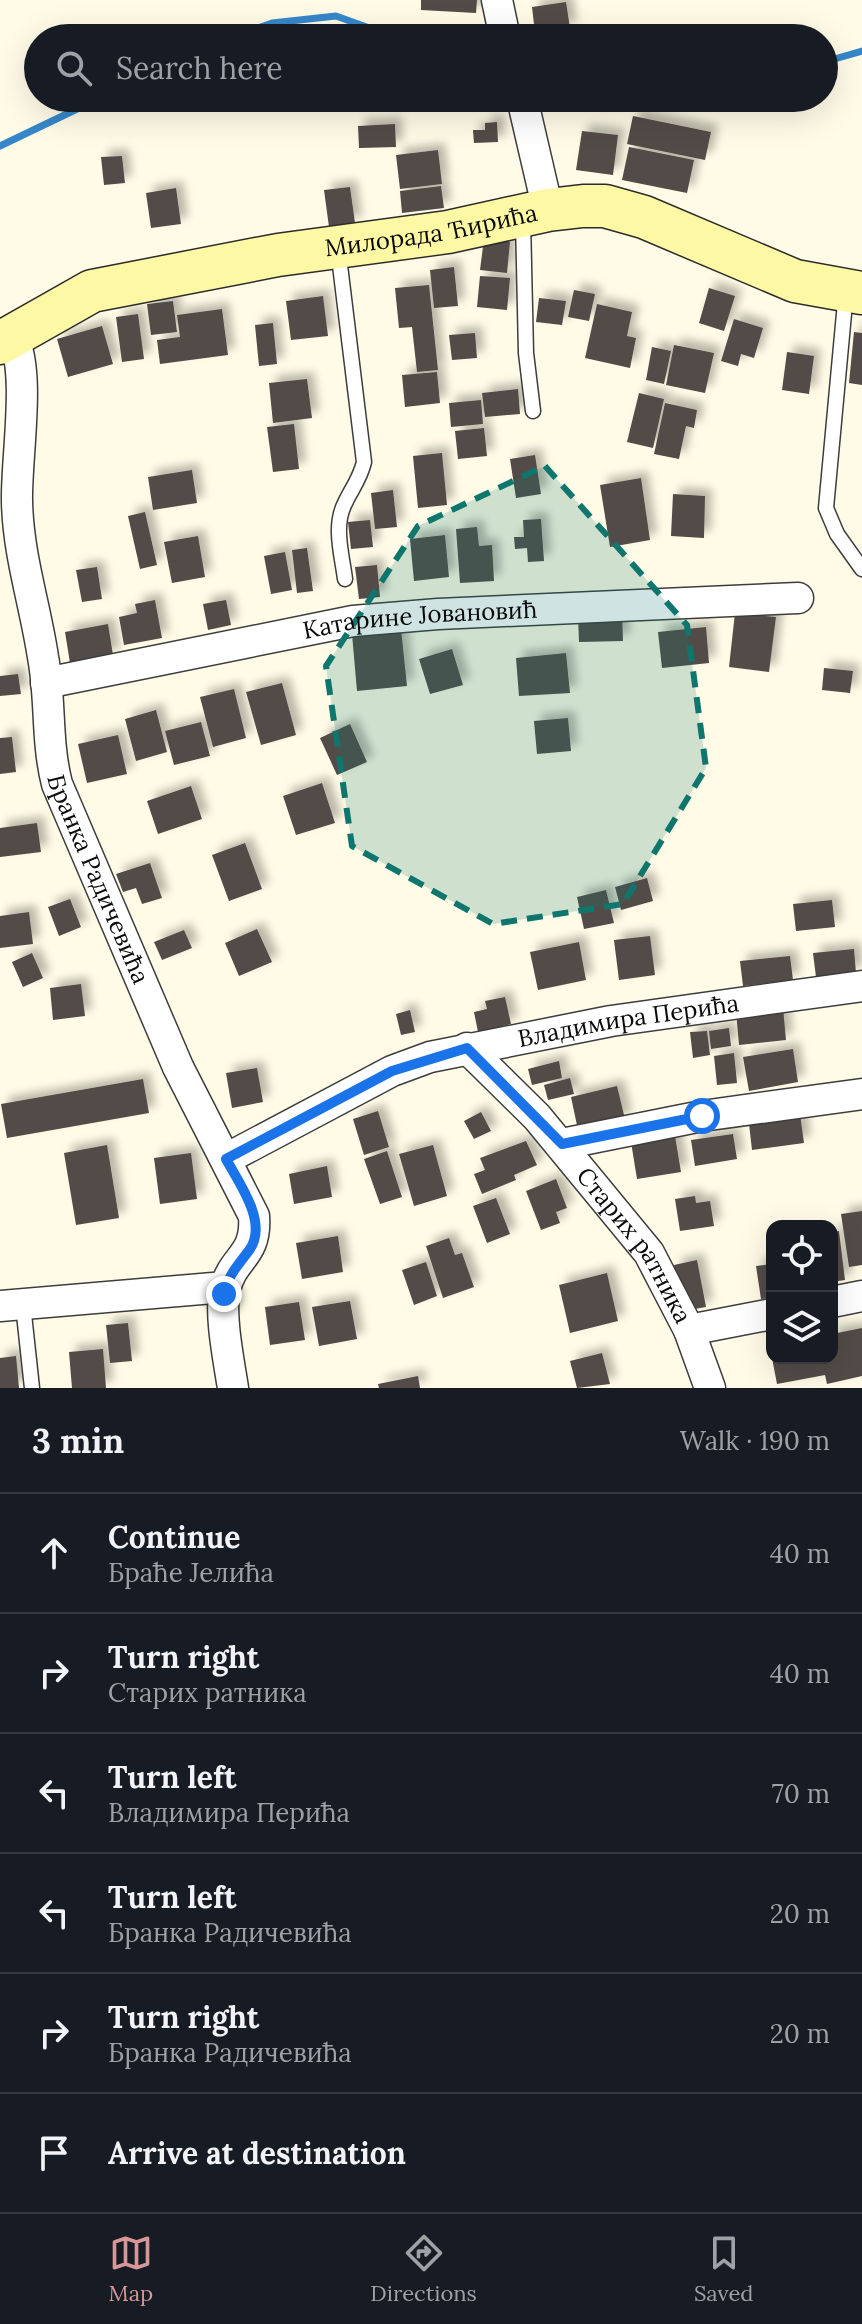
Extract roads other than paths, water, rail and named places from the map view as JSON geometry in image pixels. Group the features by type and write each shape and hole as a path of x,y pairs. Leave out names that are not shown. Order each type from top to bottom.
{"street":[{"path":"497,0 502,24"},
{"path":"524,112 535,213"},
{"name":"Милорада Ћирића","path":"7,341 92,291 278,255 448,232 535,213 594,206 623,210 795,281 854,292"},
{"name":"Бранка Радичевића","path":"7,341 22,364 17,451 18,526 46,683 48,739 57,784 178,1067 254,1216 255,1231 251,1247 225,1287"},
{"name":"Катарине Јовановић","path":"46,683 353,621 438,614 798,598"},
{"name":"Владимира Перића","path":"226,1159 392,1071 467,1048 611,1021 862,986"},
{"name":"Старих ратника","path":"467,1048 562,1144 649,1253 689,1330 710,1388"},
{"path":"562,1144 702,1116 862,1094"},
{"path":"11,1305 225,1287 233,1388"},
{"path":"838,1301 862,1296"},
{"path":"689,1330 766,1315"}],"lane":[{"path":"533,411 526,353 535,213"},
{"path":"338,249 364,462 340,521 345,579"},
{"path":"854,292 826,508 837,534 862,569"},
{"path":"11,1305 32,1388"}],"waterway":[{"path":"269,24 336,16 358,24"},
{"path":"838,58 862,51"},
{"path":"0,146 71,112"}]}
